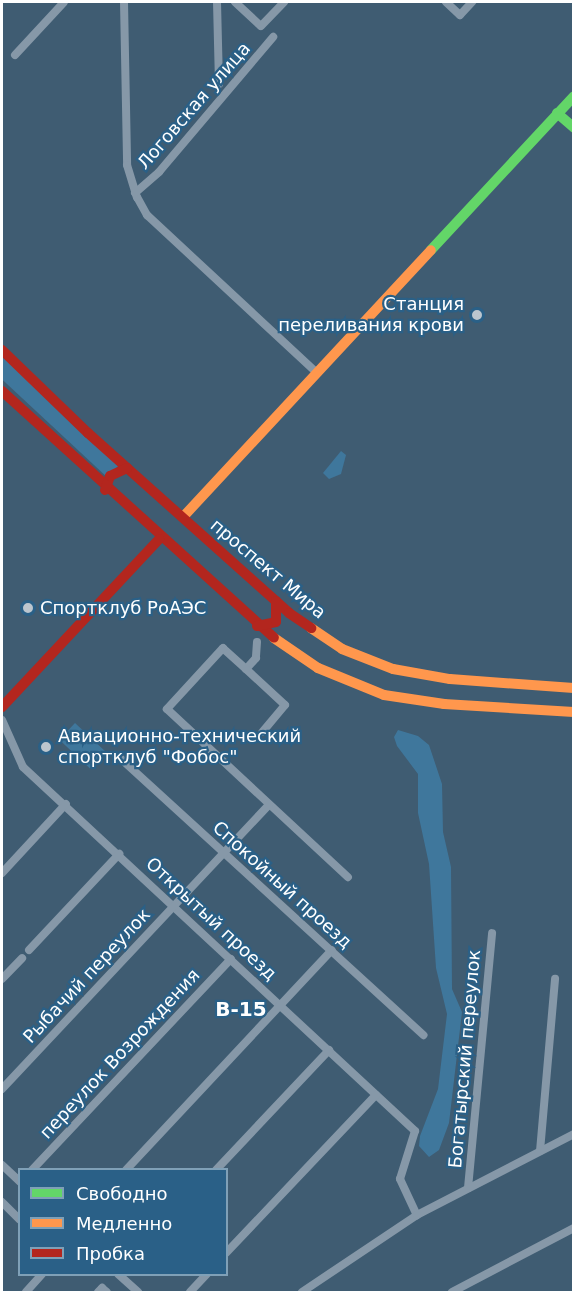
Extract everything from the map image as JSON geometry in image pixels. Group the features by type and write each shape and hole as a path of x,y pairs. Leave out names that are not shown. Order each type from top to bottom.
{"main road":[{"path":"184,518 573,97"},
{"path":"559,113 573,127"},
{"path":"184,518 315,371 559,113"},
{"name":"проспект Мира","path":"2,350 127,468 275,600 342,649 393,669 450,679 573,688"},
{"path":"2,391 105,490 257,626 318,668 384,695 444,704 573,712"},
{"path":"105,490 110,476 127,468"},
{"path":"2,705 158,538"},
{"path":"257,626 276,622 279,612 275,600"}],"street":[{"path":"15,55 64,2"},
{"path":"124,2 127,165 135,193 147,215 315,371"},
{"name":"Логовская улица","path":"217,2 219,84"},
{"path":"235,2 261,26 284,2"},
{"path":"446,2 460,15 472,2"},
{"name":"Логовская улица","path":"135,193 159,172 273,37"},
{"path":"246,669 256,658 257,642"},
{"path":"262,732 285,705 223,648 167,710 348,878"},
{"name":"Открытый проезд","path":"2,720 16,760 66,804 415,1131 400,1179 417,1215"},
{"name":"Спокойный проезд","path":"120,758 423,1035"},
{"path":"2,873 66,804"},
{"name":"Рыбачий переулок","path":"2,1089 269,805"},
{"path":"29,950 119,854"},
{"name":"Богатырский переулок","path":"468,1188 492,933"},
{"path":"128,1168 332,950"},
{"path":"2,979 22,958"},
{"name":"переулок Возрождения","path":"34,1168 231,959"},
{"path":"540,1151 555,979"},
{"path":"218,1168 329,1050"},
{"path":"228,1251 376,1095"},
{"path":"302,1293 320,1277 417,1215 573,1134"},
{"path":"2,1165 18,1180"},
{"path":"2,1202 18,1218"},
{"path":"452,1293 573,1228"},
{"path":"26,1293 41,1276"},
{"path":"119,1276 138,1293"},
{"path":"190,1293 206,1276"},
{"path":"98,1293 102,1288 107,1293"}],"shaded area":[{"path":"2,356 119,465 107,478 2,379"},
{"path":"341,451 346,455 341,474 329,479 323,473"},
{"path":"75,723 106,752 90,768 59,740"},
{"path":"398,730 418,736 429,745 442,784 443,832 451,867 452,989 462,1012 449,1123 439,1150 429,1157 419,1146 420,1136 438,1089 447,1014 436,968 429,864 418,813 418,774 397,746 394,737"}],"traffic: fast":[{"path":"431,250 574,96"},
{"path":"557,113 574,128"}],"traffic: slow":[{"path":"183,517 431,250"},
{"path":"311,628 342,649 393,669 450,679 574,688"},
{"path":"274,638 318,668 384,695 444,704 574,712"}],"traffic: jam":[{"path":"2,350 88,433 289,613 311,628"},
{"path":"2,391 274,638"},
{"path":"105,490 110,476 127,468"},
{"path":"2,707 159,539"},
{"path":"257,626 276,622 276,601"}],"place":[{"name":"Станция переливания крови","path":"477,315"},
{"name":"Спортклуб РоАЭС","path":"28,608"},
{"name":"Авиационно-технический спортклуб \"Фобос\"","path":"46,747"}],"district":[{"name":"В-15","path":"241,1009"}]}
